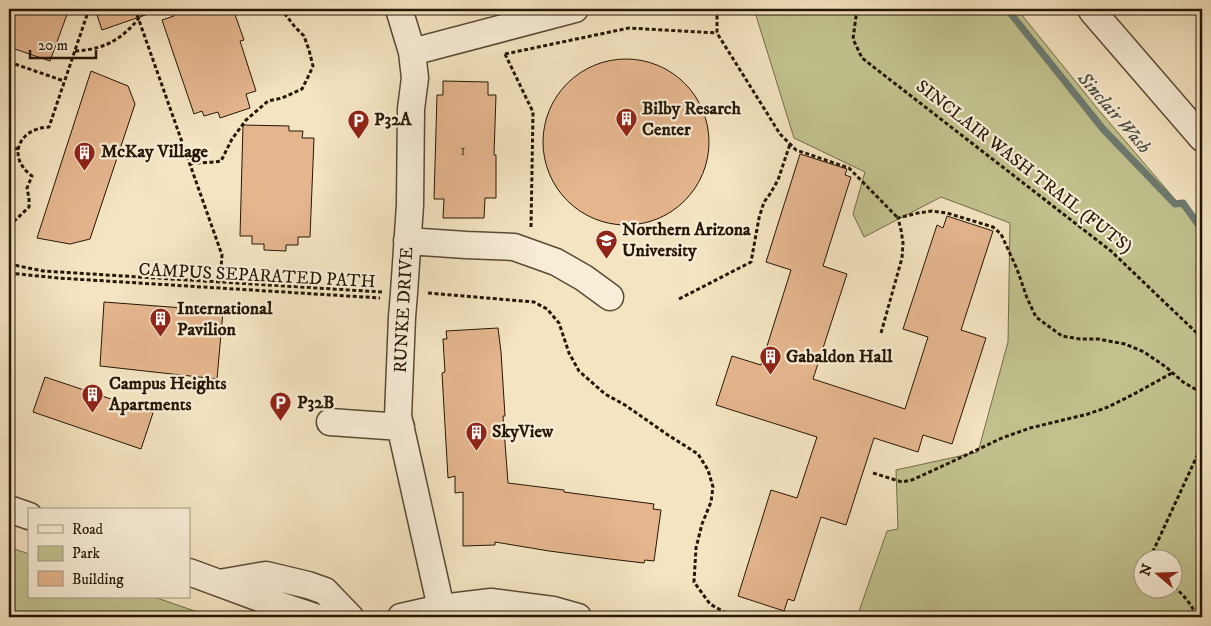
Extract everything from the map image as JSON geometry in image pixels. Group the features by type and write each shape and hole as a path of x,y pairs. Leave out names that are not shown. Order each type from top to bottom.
{"street":[{"name":"RUNKE DRIVE","path":"398,9 412,52 415,78 411,110 410,205 402,317 398,416 442,608"},
{"path":"412,52 575,9"},
{"path":"1091,9 1202,138"},
{"path":"408,241 514,247 556,262 584,278 610,297"},
{"path":"330,422 401,428"},
{"path":"9,508 28,516"},
{"path":"190,572 315,617"},
{"path":"219,583 266,575 308,584 325,591 350,617"},
{"path":"401,617 442,608 491,602 553,610 578,617"}],"path":[{"path":"9,226 29,207 27,188 32,176 25,171 19,160 18,149 22,140 29,132 49,127 89,9"},
{"path":"135,9 222,255 220,282"},
{"path":"75,51 85,50 117,40 127,32 146,9"},
{"path":"190,164 221,160 232,139 246,120 268,101 282,98 302,88 313,66 310,50 304,36 295,27 283,9"},
{"path":"717,9 717,32 780,134 796,150 849,168 898,218 902,230 902,258 881,333"},
{"name":"SINCLAIR WASH TRAIL (FUTS)","path":"858,9 853,38 862,58 1111,251 1202,338"},
{"path":"505,54 628,28 717,32"},
{"path":"499,29 505,54 533,112 530,253"},
{"path":"9,62 64,81"},
{"path":"679,299 751,262 764,202 778,180 790,144"},
{"path":"9,146 18,149"},
{"path":"898,218 918,212 932,211 947,213 993,227 1001,234 1036,317 1062,336 1098,339 1125,344 1144,352 1183,382 1202,393"},
{"path":"9,264 43,271 404,293"},
{"name":"CAMPUS SEPARATED PATH","path":"9,273 58,278 380,298 404,293 430,293 534,302 547,309 559,323 569,352 579,371 605,394 625,405 698,454 708,470 713,487 711,502 702,524 696,548 694,582 710,604 733,617"},
{"path":"873,473 902,482 912,480 1002,438 1030,428 1108,408 1172,373"},
{"path":"1155,548 1202,445"},
{"path":"1184,598 1193,609 1196,617"}],"green space":[{"path":"754,9 1017,9 1097,108 1202,231 1202,608 1197,617 857,617 887,531 898,529 896,470 978,452 1008,342 1010,223 941,197 864,237 853,214 865,172 794,138"},
{"path":"9,547 28,554 28,598 157,598 212,617 9,617"}],"building":[{"path":"9,9 69,9 50,61 9,47"},
{"path":"95,9 154,9 154,12 102,30"},
{"name":"McKay Village","path":"172,9 233,9 244,40 240,41 256,91 246,94 250,108 220,118 218,112 204,116 202,111 194,114 162,20 174,16"},
{"name":"Bilby Resarch Center","path":"634,59 650,62 665,68 685,83 703,110 708,126 708,158 703,174 685,201 665,216 650,222 618,225 602,222 587,216 562,195 552,181 546,166 543,134 546,118 552,103 573,78 587,68 602,62"},
{"name":"McKay Village","path":"91,71 128,86 135,104 90,239 70,244 37,238"},
{"path":"443,81 488,82 488,95 496,95 494,155 496,155 496,198 485,198 484,218 443,218 444,199 434,199 437,95 443,95"},
{"name":"McKay Village","path":"243,125 289,126 289,131 303,131 302,138 314,138 310,237 298,237 298,245 286,245 286,251 264,250 264,244 252,244 252,236 240,236"},
{"name":"Gabaldon Hall","path":"800,154 847,169 845,175 851,177 823,266 847,274 813,379 905,409 928,337 903,329 937,225 943,228 947,216 993,231 961,330 986,338 952,444 923,435 918,452 874,438 846,525 821,517 794,601 788,599 784,611 738,596 771,490 797,498 817,437 716,405 732,356 761,365 791,270 766,262"},
{"name":"International Pavilion","path":"104,302 223,311 217,379 100,366"},
{"name":"SkyView","path":"498,328 508,483 654,504 653,509 661,510 654,561 645,560 644,563 610,559 495,542 495,545 463,546 463,492 455,493 455,476 448,478 442,373 445,372 443,339 447,339 446,331"},
{"name":"Campus Heights Apartments","path":"45,377 153,413 141,449 33,412"}],"waterway":[{"name":"Sinclair Wash","path":"1007,9 1103,129 1175,204 1183,203 1202,230"}],"place":[{"name":"Bilby Resarch Center","path":"626,138"},
{"name":"P32A","path":"358,139"},
{"name":"McKay Village","path":"85,171"},
{"name":"Northern Arizona University","path":"606,259"},
{"name":"International Pavilion","path":"161,338"},
{"name":"Gabaldon Hall","path":"770,376"},
{"name":"Campus Heights Apartments","path":"93,413"},
{"name":"P32B","path":"281,422"},
{"name":"SkyView","path":"476,451"}]}
